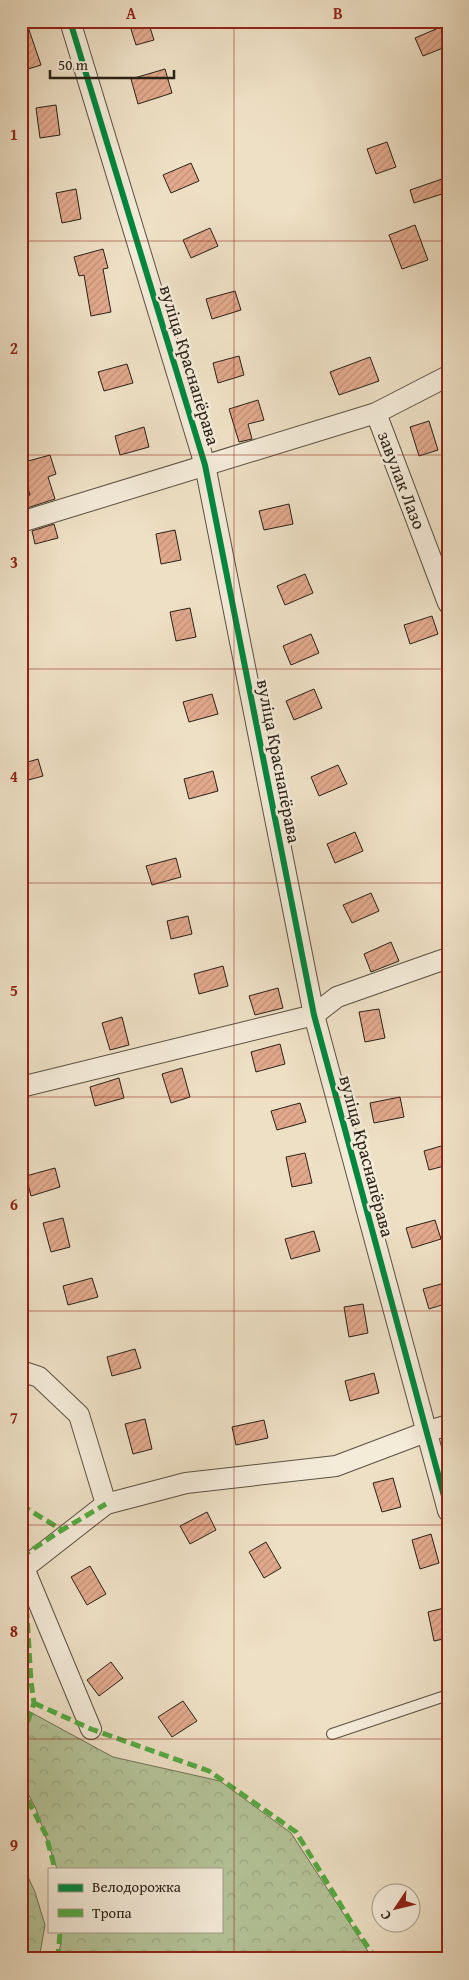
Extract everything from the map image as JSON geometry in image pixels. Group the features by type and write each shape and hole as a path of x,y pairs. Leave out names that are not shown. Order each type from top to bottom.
{"street":[{"name":"вуліца Краснапёрава","path":"70,21 205,465 314,1015 448,1511"},
{"path":"21,522 376,413 448,376"},
{"name":"завулак Лазо","path":"376,413 448,603"},
{"path":"21,1087 314,1015 337,997 448,958"},
{"path":"21,1371 39,1377 79,1414 106,1504"},
{"path":"91,1729 24,1568 106,1504 186,1483 336,1466 448,1425"}],"lane":[{"path":"332,1734 448,1695"}],"green space":[{"path":"21,1707 113,1757 220,1781 291,1833 373,1959 57,1959 61,1943 61,1932 222,1932 222,1868 57,1868 36,1809 21,1780"},
{"path":"21,1862 35,1892 45,1925 39,1959 21,1959"}],"building":[{"path":"21,21 26,21 41,65 25,70 21,58"},
{"path":"148,21 154,40 136,45 130,26"},
{"path":"443,26 448,38 448,46 423,56 415,38"},
{"path":"165,69 172,93 138,104 131,79"},
{"path":"56,105 60,135 40,138 36,108"},
{"path":"387,142 396,167 376,174 367,149"},
{"path":"191,163 199,181 171,193 163,175"},
{"path":"448,177 448,192 414,203 410,190"},
{"path":"76,189 81,219 62,223 56,193"},
{"path":"415,225 428,260 402,269 389,235"},
{"path":"210,228 218,246 191,258 183,240"},
{"path":"103,249 108,268 103,269 111,312 91,316 84,275 79,276 74,257"},
{"path":"235,291 241,310 212,319 206,299"},
{"path":"239,356 244,375 218,383 213,363"},
{"path":"370,357 379,381 339,395 330,372"},
{"path":"127,364 133,383 104,391 98,372"},
{"path":"258,400 264,420 248,424 252,439 239,442 229,409"},
{"path":"429,421 438,450 419,456 410,427"},
{"path":"144,427 149,447 120,455 115,436"},
{"path":"50,455 56,474 48,477 55,499 21,510 21,497 30,495 21,463"},
{"path":"289,504 293,524 264,530 259,511"},
{"path":"54,524 58,538 35,544 32,531"},
{"path":"175,530 181,560 161,564 156,534"},
{"path":"305,574 313,593 285,605 277,586"},
{"path":"190,608 196,637 176,641 170,612"},
{"path":"432,616 438,634 410,644 404,625"},
{"path":"311,634 319,653 291,665 283,646"},
{"path":"314,689 322,708 294,720 286,701"},
{"path":"212,694 218,714 189,722 183,702"},
{"path":"38,759 43,776 21,782 21,764"},
{"path":"338,765 347,784 319,796 311,777"},
{"path":"213,771 218,791 189,799 184,779"},
{"path":"355,832 363,851 335,863 327,844"},
{"path":"176,858 181,877 152,885 146,866"},
{"path":"371,893 379,911 352,923 343,905"},
{"path":"188,916 192,934 171,939 167,921"},
{"path":"391,942 399,961 371,972 364,954"},
{"path":"223,966 228,986 199,994 194,974"},
{"path":"278,988 283,1008 255,1015 249,996"},
{"path":"379,1009 385,1038 365,1042 359,1012"},
{"path":"122,1017 129,1045 110,1050 102,1023"},
{"path":"280,1044 285,1064 256,1072 251,1052"},
{"path":"182,1068 190,1097 171,1103 162,1074"},
{"path":"119,1078 124,1098 95,1106 90,1087"},
{"path":"400,1097 404,1117 374,1123 370,1103"},
{"path":"300,1103 306,1122 277,1130 271,1111"},
{"path":"448,1144 448,1165 429,1170 424,1151"},
{"path":"305,1153 312,1183 292,1187 286,1157"},
{"path":"55,1168 60,1187 31,1196 26,1176"},
{"path":"63,1218 70,1247 51,1252 43,1223"},
{"path":"435,1220 441,1239 412,1248 406,1228"},
{"path":"314,1231 320,1251 291,1259 285,1239"},
{"path":"92,1278 98,1297 68,1305 63,1286"},
{"path":"448,1282 448,1303 429,1309 423,1289"},
{"path":"363,1304 368,1333 349,1337 344,1307"},
{"path":"135,1349 141,1368 112,1376 107,1357"},
{"path":"374,1373 379,1393 350,1401 345,1381"},
{"path":"145,1419 152,1449 133,1454 125,1424"},
{"path":"264,1420 268,1438 236,1445 232,1427"},
{"path":"393,1478 401,1507 382,1512 373,1483"},
{"path":"207,1512 216,1530 190,1544 180,1526"},
{"path":"431,1534 439,1563 420,1569 412,1540"},
{"path":"266,1542 281,1568 264,1578 249,1552"},
{"path":"90,1566 106,1594 87,1605 71,1577"},
{"path":"448,1607 448,1638 434,1641 428,1612"},
{"path":"111,1662 123,1678 99,1696 87,1680"},
{"path":"183,1701 197,1721 172,1737 158,1717"}],"marked path":[{"path":"21,1505 62,1530 106,1504"},
{"path":"21,1557 62,1530"},
{"path":"21,1594 27,1615 34,1703 21,1742"},
{"path":"34,1703 91,1729 209,1771 296,1832 376,1959"},
{"path":"21,1787 46,1835 55,1868"},
{"path":"58,1959 60,1932"}],"cycle path":[{"path":"70,21 205,465 314,1015 448,1511"}]}
